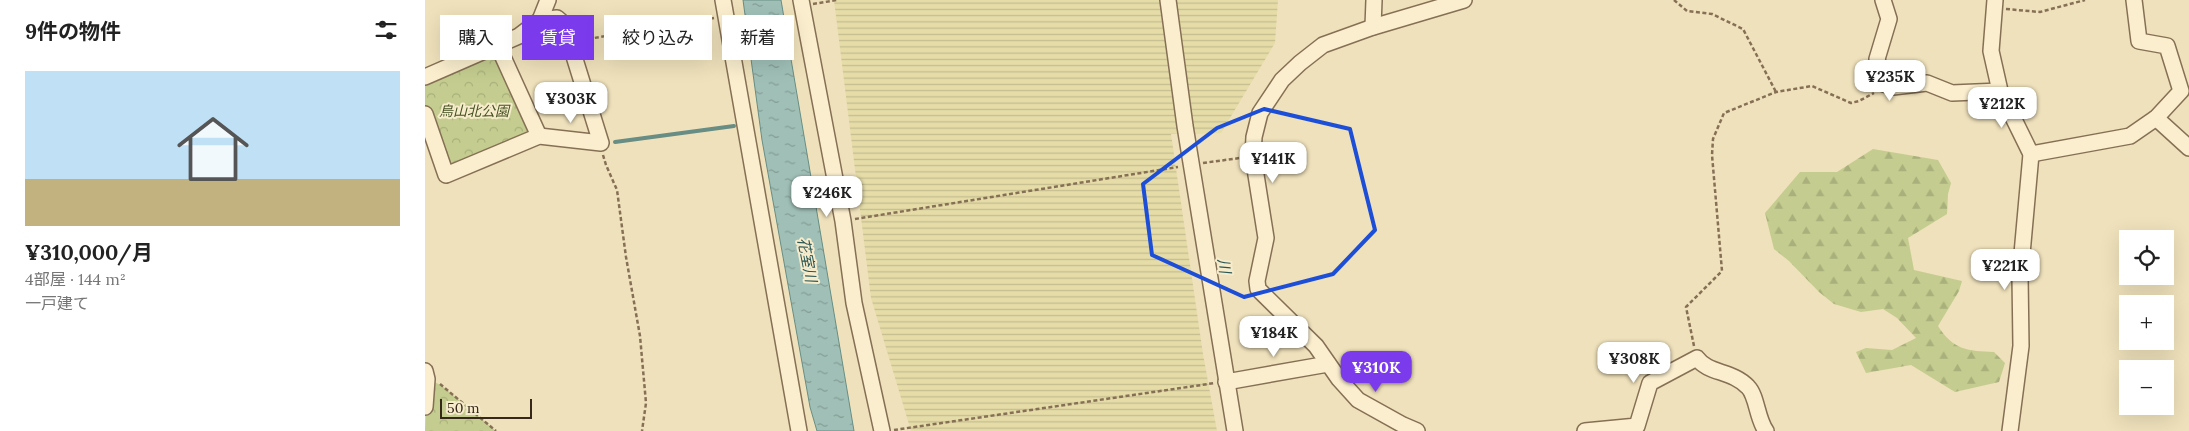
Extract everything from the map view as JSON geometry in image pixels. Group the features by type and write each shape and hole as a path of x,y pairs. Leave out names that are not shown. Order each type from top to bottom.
{"street":[{"path":"542,15 548,0"},
{"path":"723,0 726,15"},
{"path":"1168,0 1191,165 1235,431"},
{"path":"1373,27 1374,0"},
{"path":"1417,431 1358,400 1328,364 1316,346 1258,290 1257,281 1265,238 1253,156 1254,137 1260,112 1282,80 1300,63 1323,46 1373,27 1464,0"},
{"path":"1883,0 1889,19 1877,59 1884,84 1893,87 1927,83 1952,93 2000,91"},
{"path":"2031,154 2130,136 2185,94 2167,46 2139,41 2135,0"},
{"path":"802,3 843,221 855,303 882,431"},
{"path":"1995,4 1991,51 2000,91 2031,154 2020,276 2021,346 2010,431"},
{"path":"425,77 465,60"},
{"path":"504,60 539,136"},
{"path":"425,114 446,175 539,136 601,143 576,60"},
{"path":"734,60 799,431"},
{"path":"2156,118 2189,148"},
{"path":"1585,431 1637,426 1650,383 1697,358 1703,366 1731,374 1749,388 1765,431"},
{"path":"1226,382 1328,364"},
{"path":"425,406 426,375"}],"path":[{"path":"802,3 837,0"},
{"path":"1674,0 1687,11 1712,14 1743,29 1777,92"},
{"path":"1995,4 2040,12 2085,0"},
{"path":"594,38 722,17"},
{"path":"1697,358 1686,307 1722,271 1712,155 1713,139 1724,113 1777,92 1812,86 1851,103 1859,102 1889,85"},
{"path":"601,143 606,165 617,190 626,257 640,336 647,403 642,431"},
{"path":"843,221 1253,156"},
{"path":"426,375 441,384 496,431"},
{"path":"886,431 1226,382"}],"highlighted area":[{"path":"1264,109 1350,129 1375,230 1333,274 1244,297 1152,255 1143,184 1217,128"}],"shaded area":[{"path":"834,0 1278,0 1275,43 1221,133 1171,134 1203,354 1217,431 911,431 871,298"}],"green space":[{"name":"烏山北公園","path":"465,60 504,60 539,136 446,175 425,114 425,77"},
{"path":"1873,149 1938,160 1951,183 1948,194 1947,214 1908,238 1914,270 1962,281 1959,291 1938,326 1955,345 1969,350 1994,352 2005,363 1999,382 1955,392 1911,365 1866,373 1856,352 1866,348 1892,350 1916,338 1897,318 1883,309 1861,312 1834,304 1774,249 1765,213 1800,172 1837,172"},
{"path":"427,379 441,385 496,431 425,431"}],"water":[{"path":"743,0 781,0 784,15 745,15"},
{"name":"花室川","path":"751,60 791,60 854,431 817,431 810,407 762,140"}],"waterway":[{"path":"615,142 734,126"}],"water label":[{"name":"川","path":"1224,266"}]}
